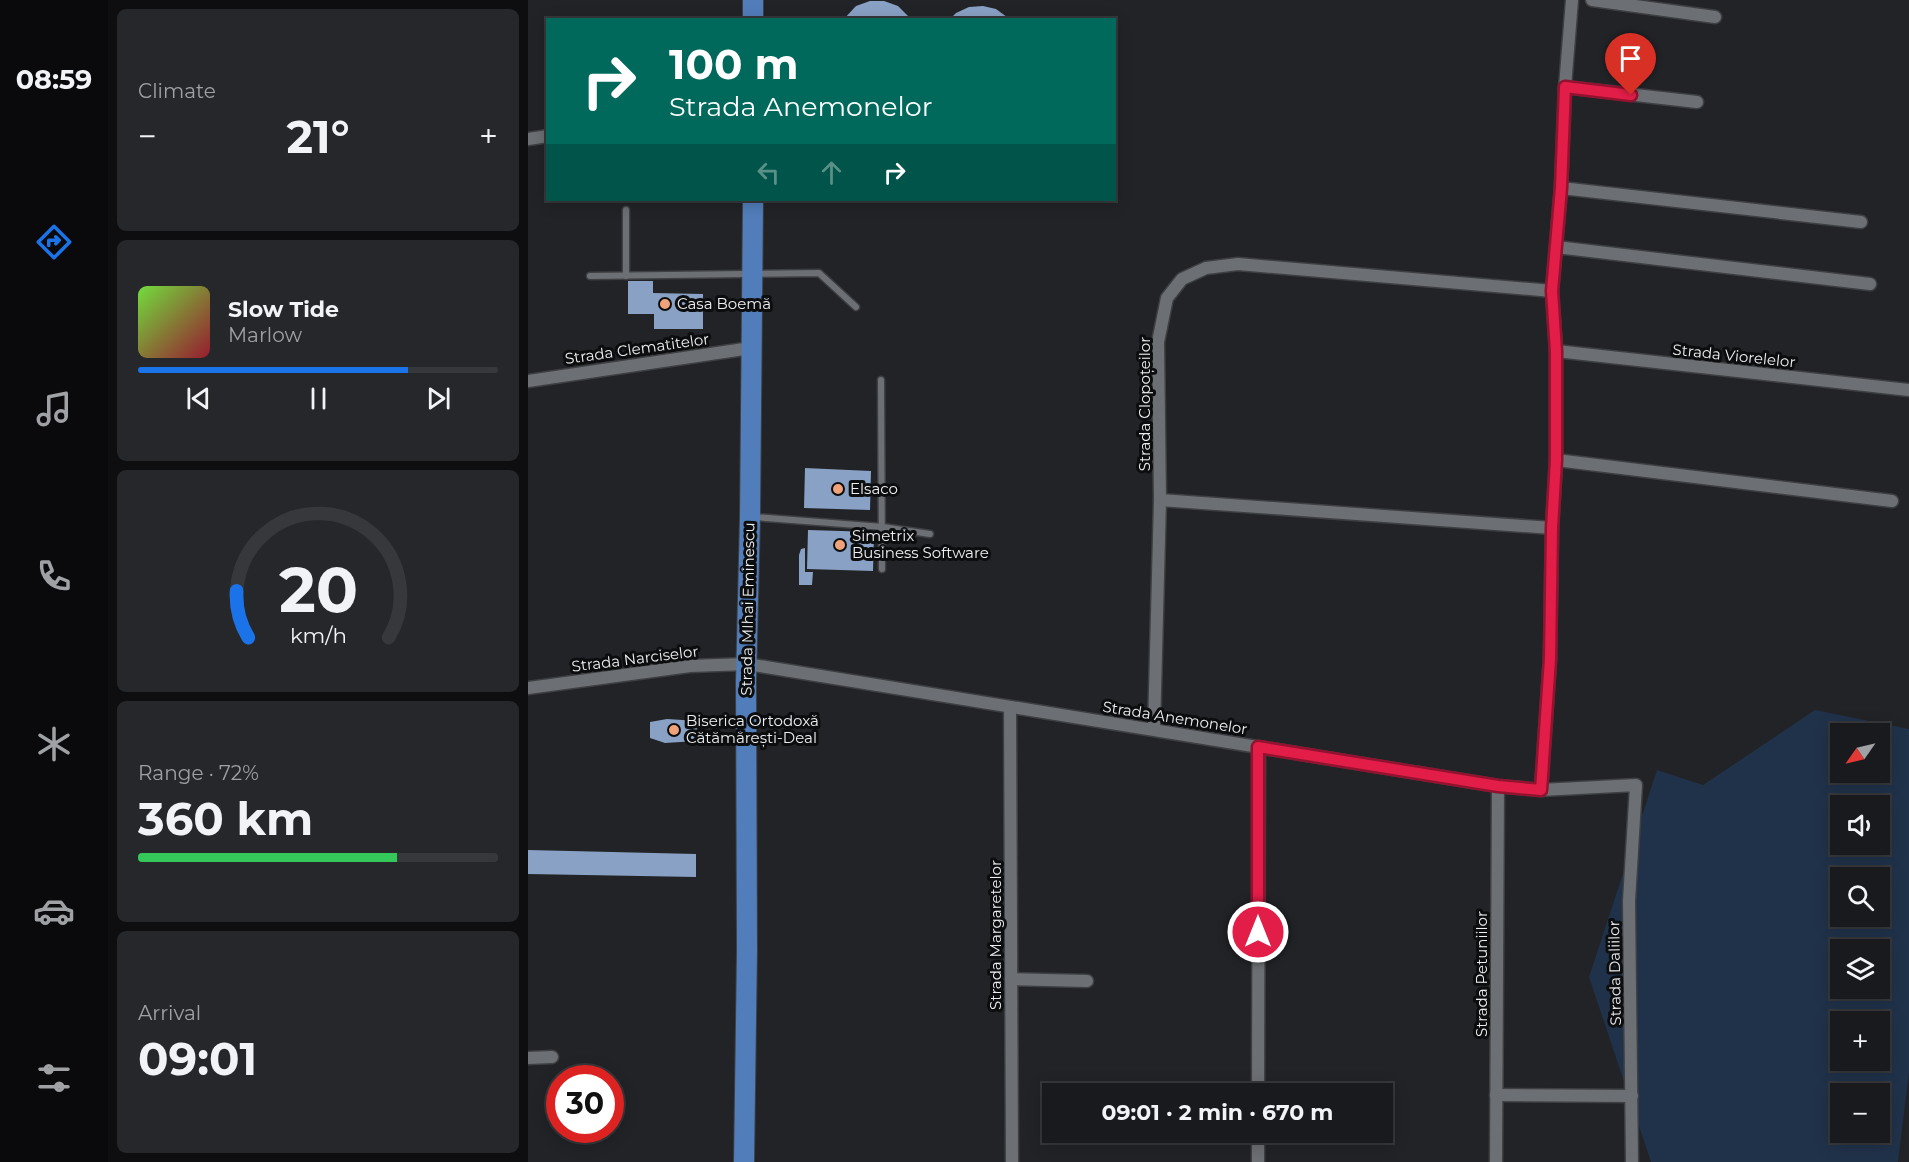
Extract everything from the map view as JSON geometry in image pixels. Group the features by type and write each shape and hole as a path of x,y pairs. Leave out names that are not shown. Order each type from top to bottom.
{"main road":[{"path":"753,0 753,18"},
{"name":"Strada MIhai Eminescu","path":"744,1162 753,201"}],"street":[{"path":"1541,790 1550,659 1552,528 1556,460 1556,351 1552,291 1561,188 1565,87 1572,0"},
{"path":"1592,0 1715,17"},
{"path":"1565,87 1697,102"},
{"path":"528,139 546,136"},
{"path":"1561,188 1861,222"},
{"path":"1556,247 1870,284"},
{"name":"Strada Clopoțeilor","path":"1154,729 1160,500 1158,342 1167,298 1182,279 1206,268 1238,264 1552,291"},
{"name":"Strada Clematitelor","path":"528,381 751,348"},
{"name":"Strada Viorelelor","path":"1556,351 1909,390"},
{"path":"1556,460 1892,501"},
{"path":"1160,500 1552,528"},
{"name":"Strada Anemonelor","path":"747,664 1498,786 1541,790 1636,785"},
{"name":"Strada Narciselor","path":"528,688 690,666 747,664"},
{"name":"Strada Margaretelor","path":"1010,707 1012,1162"},
{"path":"1258,747 1258,1083"},
{"name":"Strada Daliilor","path":"1632,1162 1629,901 1636,785"},
{"name":"Strada Petuniilor","path":"1496,1162 1498,786"},
{"path":"1011,979 1087,981"},
{"path":"528,1058 552,1057"},
{"path":"1496,1095 1632,1096"},
{"path":"1258,1143 1258,1162"}],"lane":[{"path":"626,210 626,276"},
{"path":"590,276 819,273 856,307"},
{"path":"881,380 882,569"},
{"path":"750,517 883,527 930,534"}],"shaded area":[{"path":"1815,710 1879,723 1830,723 1830,783 1890,783 1890,725 1909,729 1909,1072 1898,1162 1651,1162 1589,977 1657,770 1703,785"}],"building":[{"path":"870,1 884,1 898,6 910,18 845,18 856,6"},
{"path":"983,6 996,9 1008,18 951,18 969,7"},
{"name":"Casa Boemă","path":"628,281 653,281 653,293 703,294 703,329 654,329 654,314 628,314"},
{"name":"Elsaco","path":"805,468 871,471 870,510 804,508"},
{"name":"Simetrix Business Software","path":"808,530 874,532 873,571 807,569"},
{"path":"805,548 805,572 813,572 812,585 799,585 799,555 801,549"},
{"name":"Biserica Ortodoxă Cătămărești-Deal","path":"667,719 698,721 697,741 665,743 650,738 650,722"},
{"path":"528,850 696,854 696,877 528,874"}],"place":[{"name":"Casa Boemă","path":"665,304"},
{"name":"Elsaco","path":"838,489"},
{"name":"Simetrix Business Software","path":"840,545"},
{"name":"Biserica Ortodoxă Cătămărești-Deal","path":"674,730"}],"route":[{"path":"1258,932 1258,747 1498,786 1541,790 1550,659 1552,528 1556,460 1556,351 1552,291 1561,188 1565,87 1631,95"}]}
